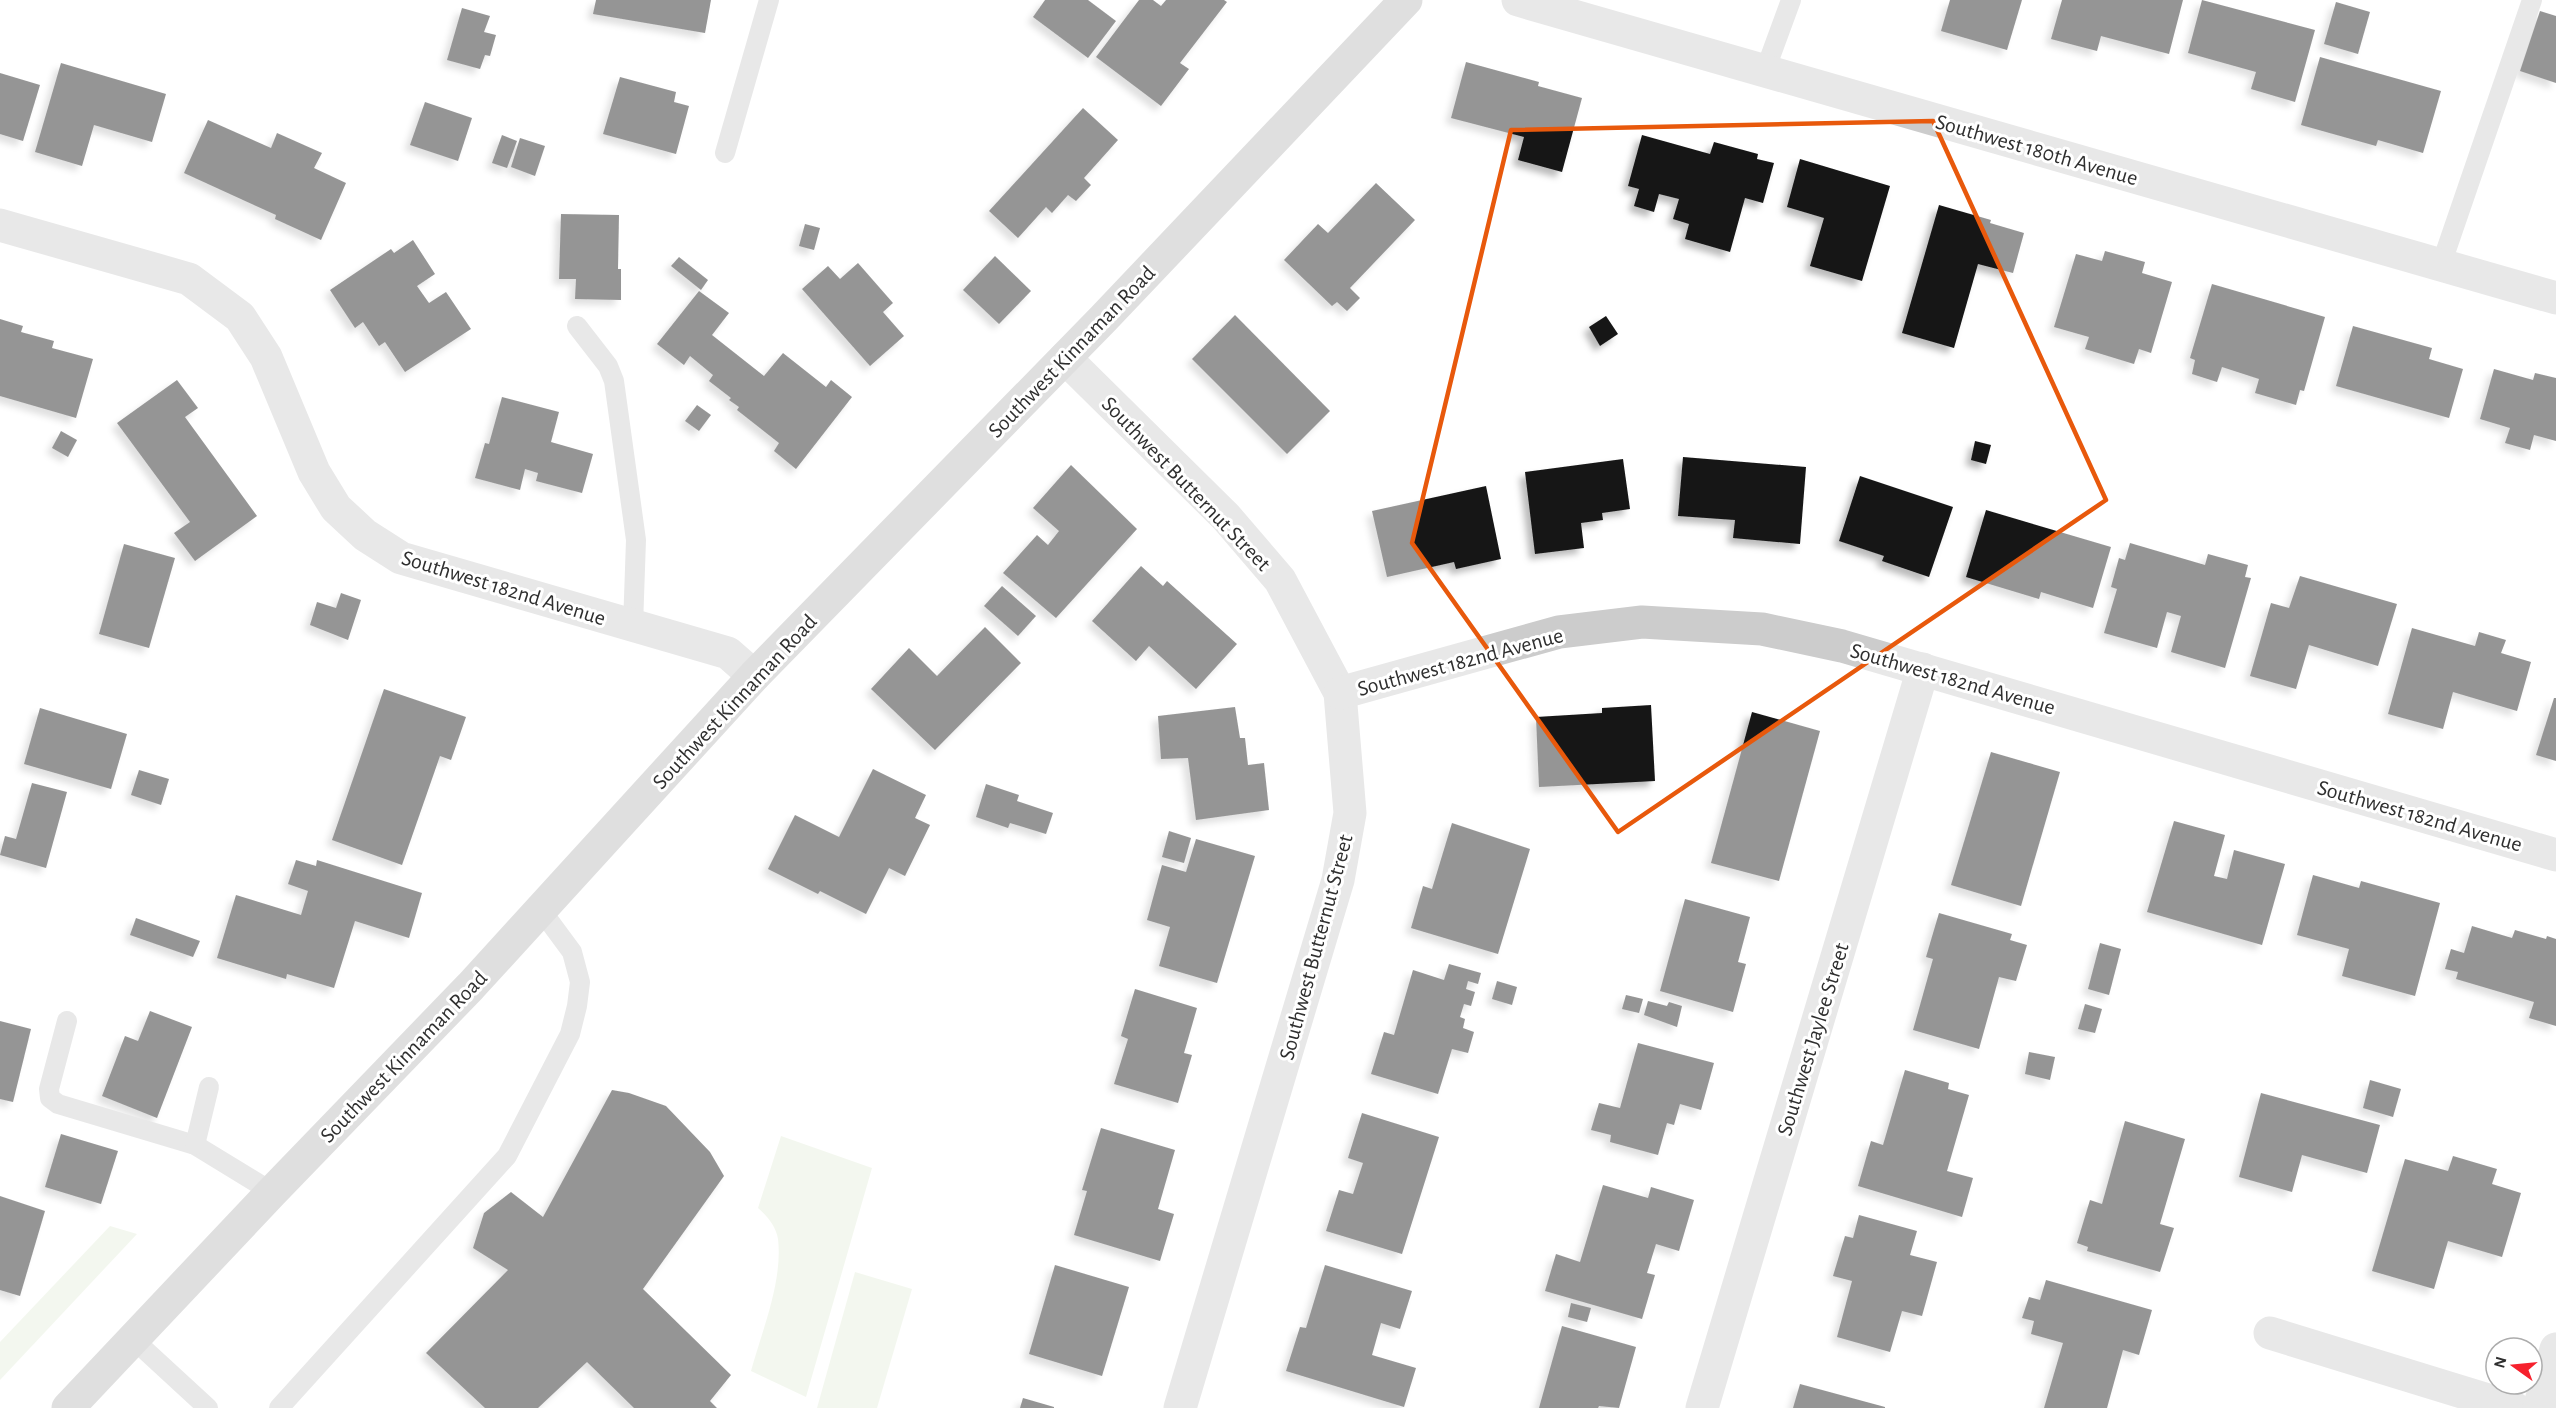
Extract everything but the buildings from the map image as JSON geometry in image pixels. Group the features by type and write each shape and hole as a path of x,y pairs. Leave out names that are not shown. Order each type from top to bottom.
{"main road":[{"name":"Southwest Kinnaman Road","path":"68,1408 471,986 754,676 1065,358 1406,0"}],"street":[{"name":"Southwest 180th Avenue","path":"1518,0 2556,298"},
{"name":"Southwest 182nd Avenue","path":"0,225 189,279 240,317 266,357 314,472 336,508 365,535 392,553 401,558 728,653 754,676"},
{"name":"Southwest Butternut Street","path":"1065,358 1226,517 1280,580 1340,693 1350,813 1338,880 1180,1408"},
{"name":"Southwest 182nd Avenue","path":"1340,693 1559,632 1642,622 1762,629 1842,646 1923,669 2556,855"},
{"name":"Southwest Jaylee Street","path":"1702,1408 1923,669"},
{"path":"2270,1333 2514,1408"},
{"path":"2539,1408 2556,1349"}],"lane":[{"path":"725,153 769,0"},
{"path":"1765,71 1791,0"},
{"path":"2441,265 2532,0"},
{"path":"577,326 608,366 614,381 636,540 633,626"},
{"path":"279,1408 507,1156 570,1034 578,1006 580,982 572,952 541,910"},
{"path":"67,1021 49,1089 50,1098 58,1104 195,1145 272,1192"},
{"path":"195,1145 209,1087"},
{"path":"133,1339 208,1408"}],"highlighted area":[{"path":"1933,121 2106,500 1618,832 1412,543 1511,130"}],"green space":[{"path":"781,1136 872,1168 806,1397 751,1371 771,1306 779,1255 775,1230 758,1208"},
{"path":"110,1226 137,1234 0,1380 0,1342"},
{"path":"855,1272 912,1289 877,1408 817,1408"}]}
